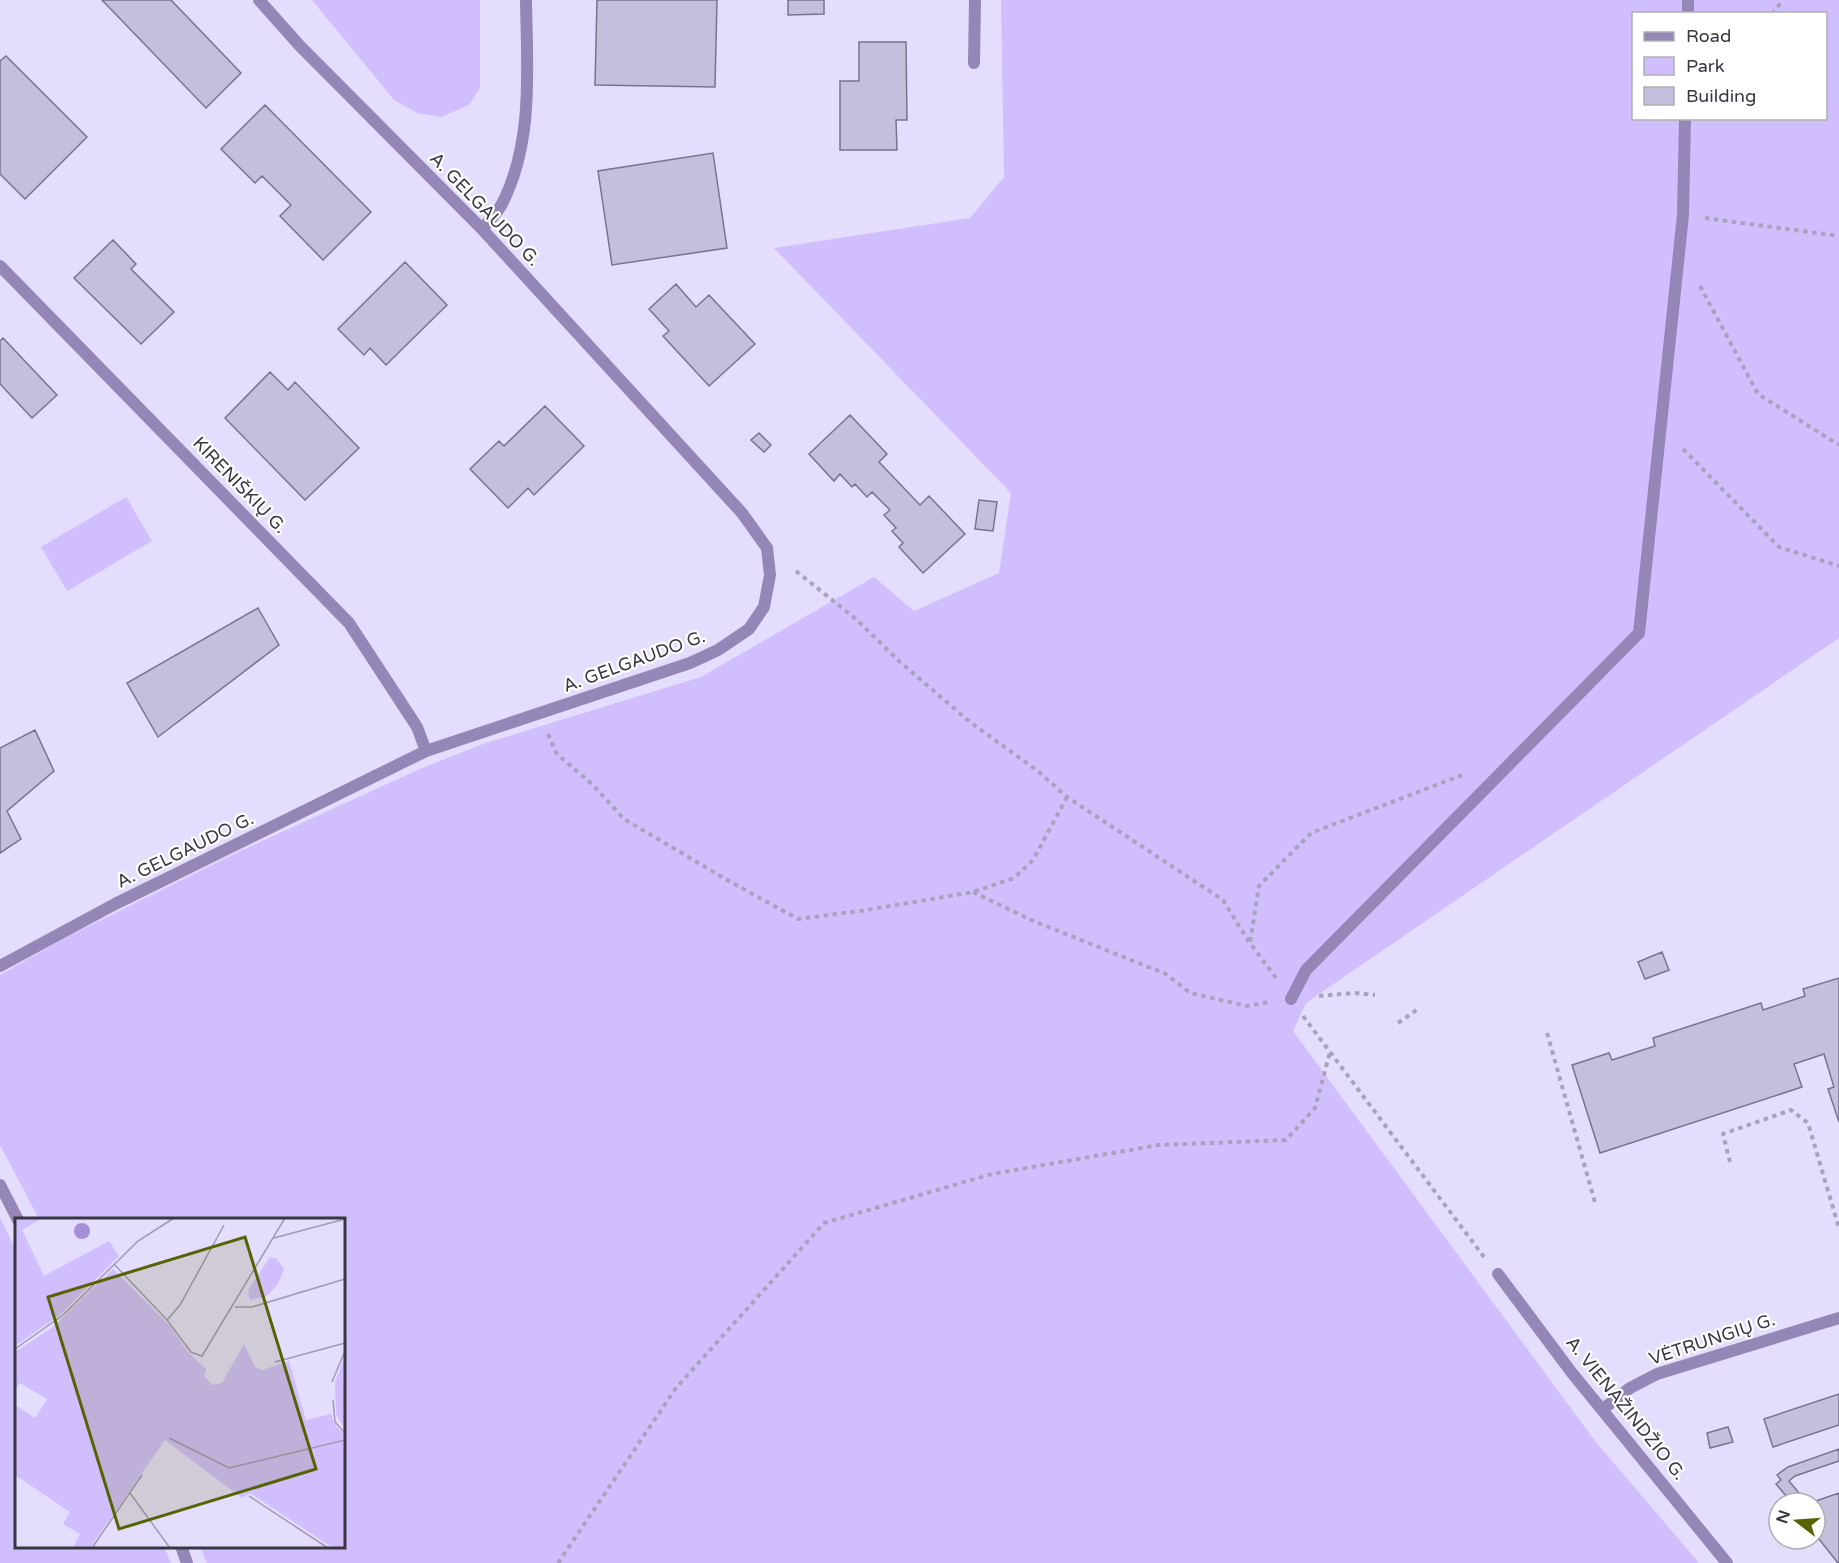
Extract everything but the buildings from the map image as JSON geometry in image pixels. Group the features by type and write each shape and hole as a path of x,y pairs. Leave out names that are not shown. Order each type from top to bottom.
{"street":[{"name":"A. GELGAUDO G.","path":"0,966 116,904 426,751 690,663 718,650 749,629 764,607 771,575 767,548 742,513 482,229 300,46 259,0"},
{"path":"482,229 501,206 517,170 527,106 526,0"},
{"path":"974,63 975,0"},
{"path":"1290,999 1306,970 1639,633 1680,250 1685,120"},
{"name":"KIRENIŠKIŲ G.","path":"0,266 350,623 417,727 426,751"},
{"path":"0,1185 17,1218"},
{"name":"A. VIENAŽINDŽIO G.","path":"1498,1274 1572,1373 1727,1563"},
{"name":"VĖTRUNGIŲ G.","path":"1603,1409 1630,1388 1657,1374 1839,1318"},
{"path":"182,1548 187,1563"}],"path":[{"path":"1774,12 1784,0"},
{"path":"1683,215 1839,236"},
{"path":"1680,250 1758,394 1839,445"},
{"path":"1661,427 1779,547 1839,566"},
{"path":"796,571 857,620 900,662 970,722 1039,772 1066,797 1223,900 1290,999 1498,1274"},
{"path":"539,714 556,754 593,785 624,819 798,919 860,912 974,891 1014,878 1033,860 1066,797"},
{"path":"1250,943 1259,886 1311,833 1468,773"},
{"path":"974,891 1031,920 1166,974 1190,993 1247,1006 1354,993 1375,995"},
{"path":"1398,1023 1418,1009"},
{"path":"1547,1032 1596,1206"},
{"path":"558,1563 676,1388 824,1223 992,1174 1159,1144 1286,1140 1316,1108 1330,1052"},
{"path":"1730,1162 1723,1134 1791,1110 1808,1123 1839,1228"}],"green space":[{"path":"312,0 480,0 480,88 469,105 441,117 417,113 394,100"},
{"path":"1001,0 1839,0 1839,638 1306,1003 1293,1031 1595,1441 1699,1563 207,1563 200,1548 345,1548 345,1218 38,1218 0,1145 0,975 67,937 238,852 422,768 483,744 701,677 874,577 914,611 999,573 1011,493 774,248 970,218 1004,177"},
{"path":"126,497 152,541 67,591 41,547"},
{"path":"0,1218 15,1248 15,1548 164,1548 171,1563 0,1563"}]}
